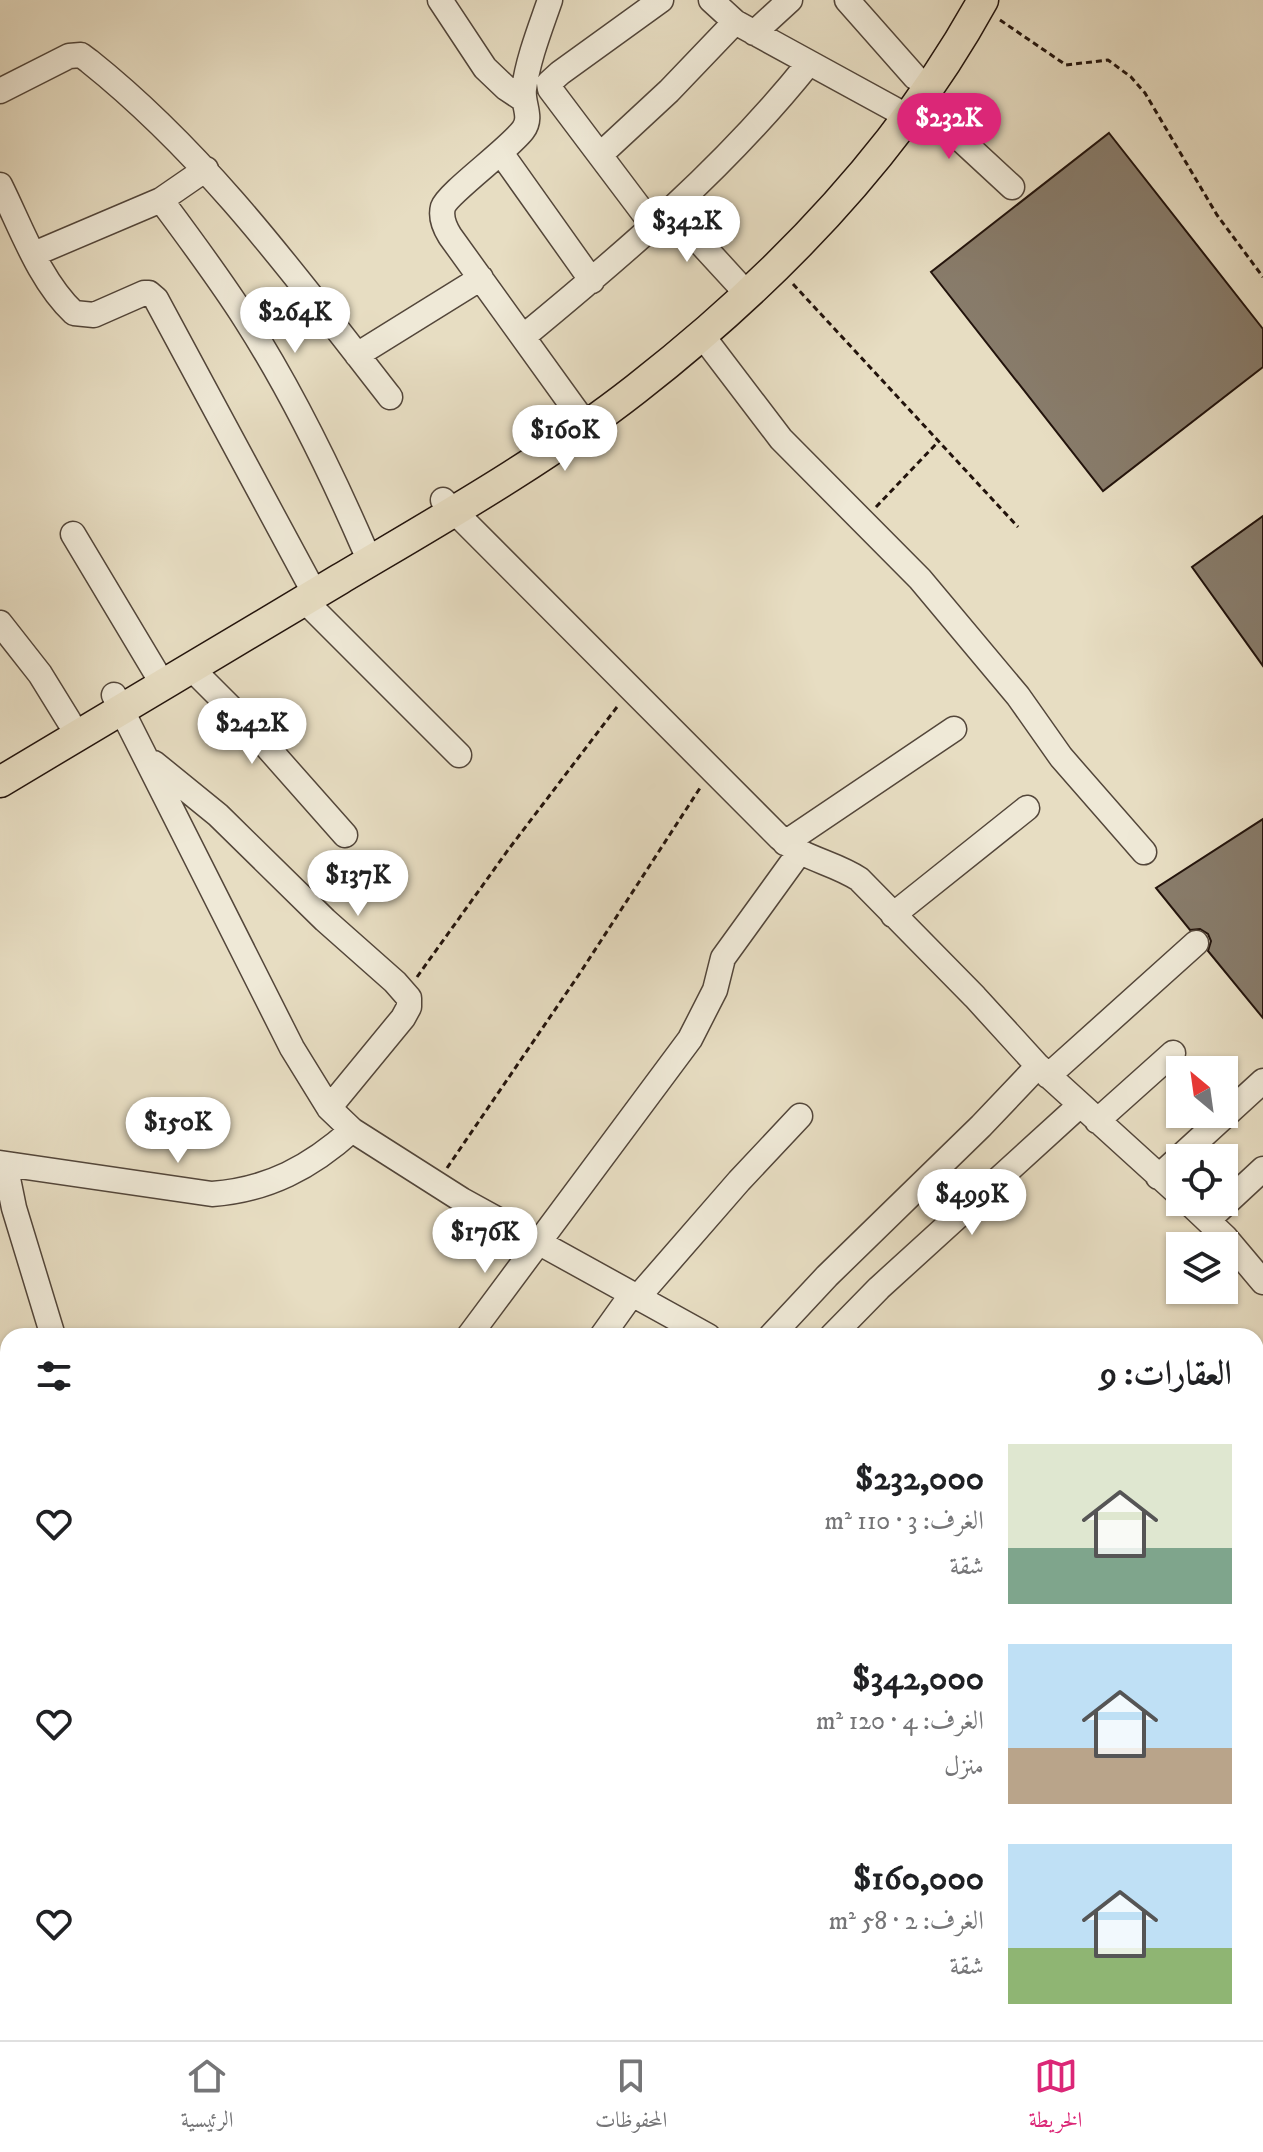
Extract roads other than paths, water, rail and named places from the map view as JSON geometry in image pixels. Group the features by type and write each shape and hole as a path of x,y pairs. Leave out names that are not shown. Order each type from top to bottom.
{"main road":[{"path":"0,782 118,702 155,671 306,591 590,423 637,389 777,267 849,189 909,96 977,2"},
{"path":"0,762 69,721 191,668 364,548 448,506 495,470 579,415 680,335 738,284 815,204 909,96"}],"street":[{"path":"440,0 485,68 524,100"},
{"path":"550,0 526,80 526,125 501,153 447,201 442,213 450,236 579,415"},
{"path":"661,0 560,73 549,83 550,89 600,155 663,219 738,284"},
{"path":"711,0 744,27 809,63 909,96"},
{"path":"600,155 744,27 790,0"},
{"path":"847,0 909,96 1012,187"},
{"path":"0,91 69,56 81,55 158,119 206,169 257,228 390,397"},
{"path":"523,337 663,219 749,134 809,63"},
{"path":"501,153 592,281"},
{"path":"34,254 161,200 206,169"},
{"path":"0,185 34,254 59,297 74,313 94,315 144,293 156,299 306,591 459,755"},
{"path":"161,200 246,320 284,384 337,486 364,548"},
{"path":"357,355 481,278"},
{"path":"701,334 781,439 920,579 1018,696 1061,757 1144,852"},
{"path":"448,506 511,565 711,770 792,848 841,868 859,879 1043,1071 1166,1184"},
{"path":"73,534 155,671"},
{"path":"0,623 40,674 69,721"},
{"path":"191,668 245,722 345,835"},
{"path":"118,702 292,1048 329,1108 352,1130 436,1184 688,1328"},
{"path":"475,1328 690,1039 715,990 723,958 792,848 954,729"},
{"path":"147,757 218,815 325,920 406,993 409,1007 403,1018 329,1108"},
{"path":"893,915 1027,808"},
{"path":"778,1328 827,1276 959,1148 1043,1071 1196,943"},
{"path":"840,1328 879,1288 1089,1113 1173,1053"},
{"path":"1158,1177 1263,1081"},
{"path":"609,1328 800,1116"},
{"path":"51,1328 2,1164 212,1194 240,1192 291,1174 327,1152 352,1130"},
{"path":"1208,1220 1263,1169"},
{"path":"1204,1216 1260,1273"}]}
